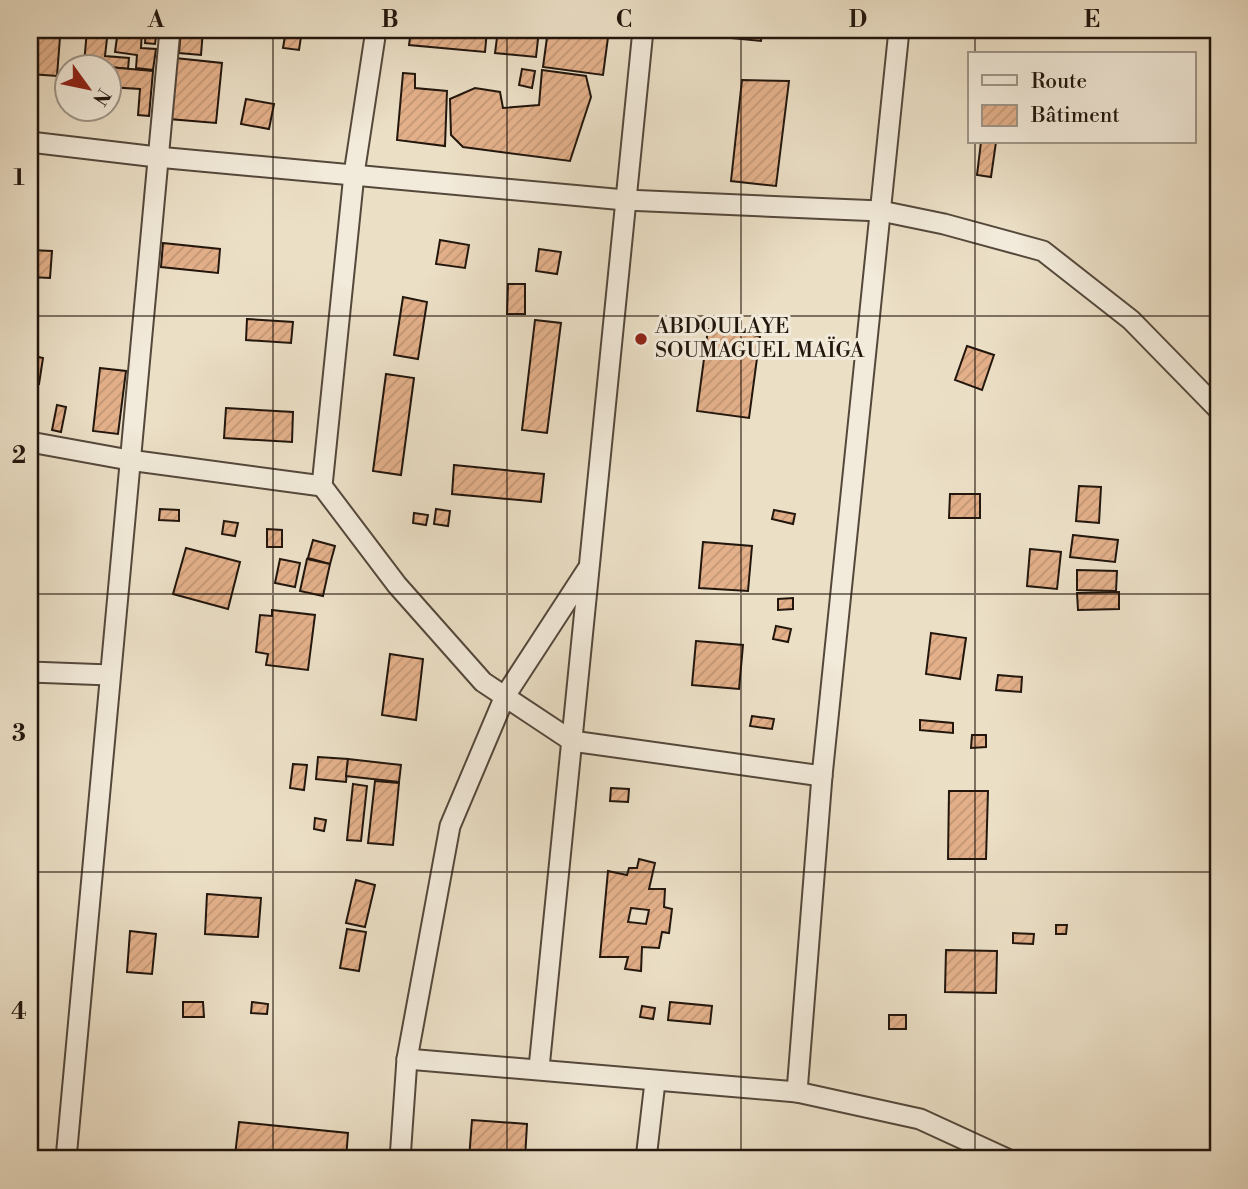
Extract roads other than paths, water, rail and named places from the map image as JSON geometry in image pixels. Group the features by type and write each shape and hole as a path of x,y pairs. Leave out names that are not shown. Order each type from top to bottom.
{"street":[{"path":"66,1159 170,30"},
{"path":"376,30 354,174 322,486 397,585 483,682 572,741 822,776"},
{"path":"539,1068 643,30"},
{"path":"797,1092 822,776 899,30"},
{"path":"30,142 157,157 625,200 881,211 1044,251 1132,320 1218,410"},
{"path":"30,442 129,460 322,486"},
{"path":"400,1159 407,1059 450,826 505,696 589,567"},
{"path":"30,672 110,674"},
{"path":"407,1059 539,1068 655,1082 797,1092 920,1119 1007,1159"},
{"path":"646,1159 655,1082"}],"place":[{"name":"ABDOULAYE SOUMAGUEL MAÏGA","path":"641,339"}]}
